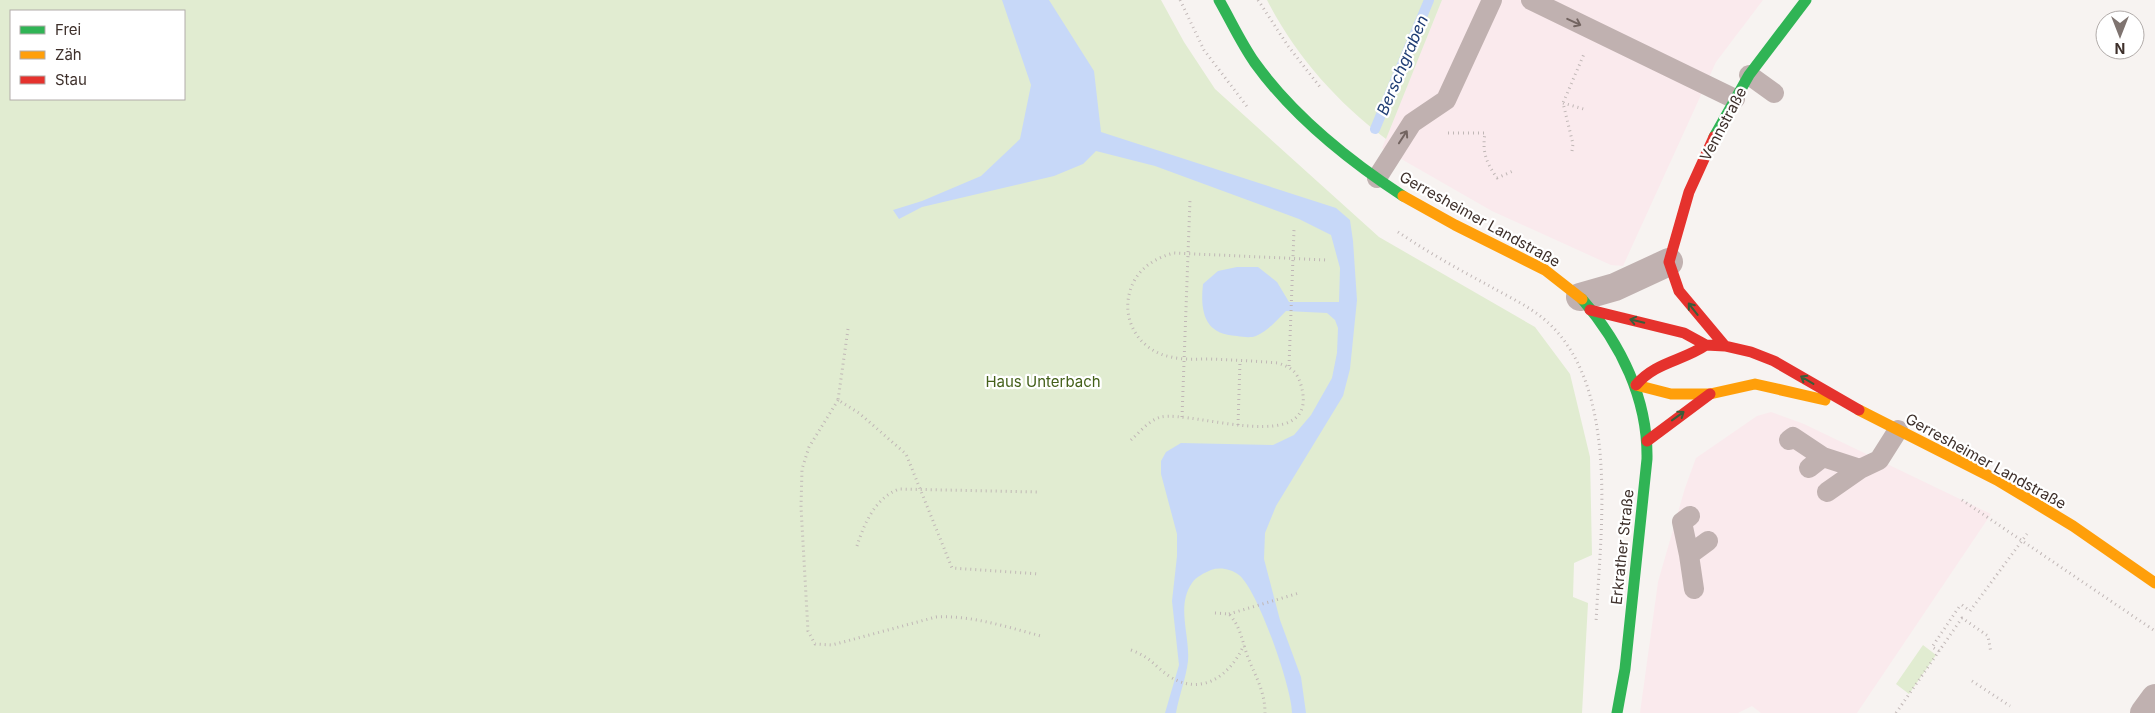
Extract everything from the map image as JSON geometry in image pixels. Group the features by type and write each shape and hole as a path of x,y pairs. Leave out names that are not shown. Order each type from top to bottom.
{"street":[{"name":"Gerresheimer Landstraße","path":"1220,0 1252,57 1296,112 1319,133 1376,178 1455,226 1561,280 1585,303 1605,332 1636,385 1671,394 1710,394 1755,384 1849,405"},
{"name":"Vennstraße","path":"1669,262 1689,192 1735,99 1749,75 1806,0"},
{"path":"1585,303 1669,262 1679,291 1725,346"},
{"name":"Gerresheimer Landstraße","path":"1585,303 1684,333 1706,346 1725,346 1751,352 1774,361 1849,405 1997,480 2073,526 2155,582"},
{"name":"Gerresheimer Landstraße","path":"1636,385 1649,371 1693,354 1706,346"},
{"name":"Erkrather Straße","path":"1617,713 1624,669 1647,441 1636,385"},
{"name":"Gerresheimer Landstraße","path":"1647,441 1710,394"},
{"path":"2144,713 2155,698"}],"lane":[{"path":"1376,178 1412,123 1446,100 1492,0"},
{"path":"1531,0 1735,99"},
{"path":"1749,75 1774,93"},
{"path":"1827,492 1860,469 1879,460 1898,430"},
{"path":"1789,440 1793,437 1816,462 1860,469"},
{"path":"1690,516 1682,522 1694,589"},
{"path":"1689,555 1708,541"}],"path":[{"path":"1180,0 1204,50 1250,110"},
{"path":"1258,0 1293,52 1324,92"},
{"path":"1572,151 1573,144 1563,103 1594,31"},
{"path":"1563,103 1587,110"},
{"path":"1412,123 1432,133 1485,133 1483,146 1486,161 1497,178 1513,171"},
{"path":"1182,417 1190,200"},
{"path":"1394,229 1435,256 1544,319 1564,343 1581,371 1600,439 1602,489 1596,627"},
{"path":"1289,366 1294,230"},
{"path":"1131,440 1153,420 1160,417 1182,417 1238,425 1279,426 1290,422 1298,415 1303,404 1296,373 1289,366 1278,363 1170,357 1144,344 1131,325 1125,310 1130,290 1137,276 1145,267 1165,256 1188,253 1327,260"},
{"path":"848,329 838,400 809,447 802,469 801,507 808,631 815,644 832,645 936,617 950,616 1041,636"},
{"path":"1238,425 1240,361"},
{"path":"838,400 859,413 906,454 952,568 1040,574"},
{"path":"857,546 862,530 881,500 890,492 899,489 1038,492"},
{"path":"1956,496 2023,539 2155,632"},
{"path":"1939,652 1932,647 1960,607 1962,605 1970,611 2045,509"},
{"path":"1215,614 1229,614 1299,593"},
{"path":"1229,614 1240,629 1244,645 1255,670 1265,713"},
{"path":"1896,713 1962,618 1988,636 1991,653"},
{"path":"1131,650 1152,660 1168,675 1179,681 1197,684 1209,683 1222,677 1235,663 1244,645"},
{"path":"1972,681 2010,706"}],"shaded area":[{"path":"1442,0 1763,0 1716,62 1623,266 1611,265 1492,211 1382,148"},
{"path":"1771,412 1804,424 1991,514 1857,713 1761,713 1752,706 1738,713 1640,713 1658,582 1685,488 1696,458 1757,416"}],"green space":[{"name":"Haus Unterbach","path":"0,0 1161,0 1184,42 1215,89 1379,237 1535,327 1570,374 1590,457 1592,555 1574,563 1573,597 1588,603 1582,713 0,713"},
{"path":"1267,0 1442,0 1386,139 1350,109 1304,59"},
{"path":"1923,645 1936,655 1909,694 1896,684"}],"water":[{"path":"1002,0 1049,0 1094,71 1101,132 1336,208 1350,220 1357,300 1350,369 1343,396 1276,506 1265,533 1264,559 1280,620 1301,677 1306,713 1292,713 1291,701 1273,641 1247,584 1236,573 1218,569 1211,570 1198,577 1187,592 1184,611 1188,651 1187,667 1176,713 1165,713 1179,665 1172,601 1177,556 1177,534 1161,474 1161,461 1166,452 1181,443 1273,445 1294,435 1311,415 1332,378 1337,353 1338,328 1335,320 1327,313 1286,311 1268,328 1256,336 1226,335 1217,331 1206,320 1202,303 1203,284 1218,271 1237,267 1258,267 1277,282 1289,302 1339,302 1340,268 1331,235 1299,219 1155,166 1096,151 1083,164 1054,176 922,207 899,219 893,210 922,201 981,176 1020,139 1031,85"}],"waterway":[{"name":"Berschgraben","path":"1375,129 1429,0"}],"traffic: fast":[{"path":"1219,0 1255,63 1287,102 1342,152 1403,196"},
{"path":"1714,137 1749,75 1806,0"},
{"path":"1582,299 1609,335 1630,373 1643,415 1646,437 1647,459 1625,669 1617,713"}],"traffic: slow":[{"path":"1403,196 1455,225 1545,270 1582,299"},
{"path":"1636,385 1671,394 1710,394 1755,384 1825,400"},
{"path":"1859,410 1997,480 2073,526 2155,583"}],"traffic: jam":[{"path":"1714,137 1689,192 1669,262 1679,291 1725,346"},
{"path":"1590,310 1684,333 1706,345 1725,346 1751,352 1774,361 1859,410"},
{"path":"1636,385 1660,366 1706,345"},
{"path":"1647,441 1710,394"}]}
